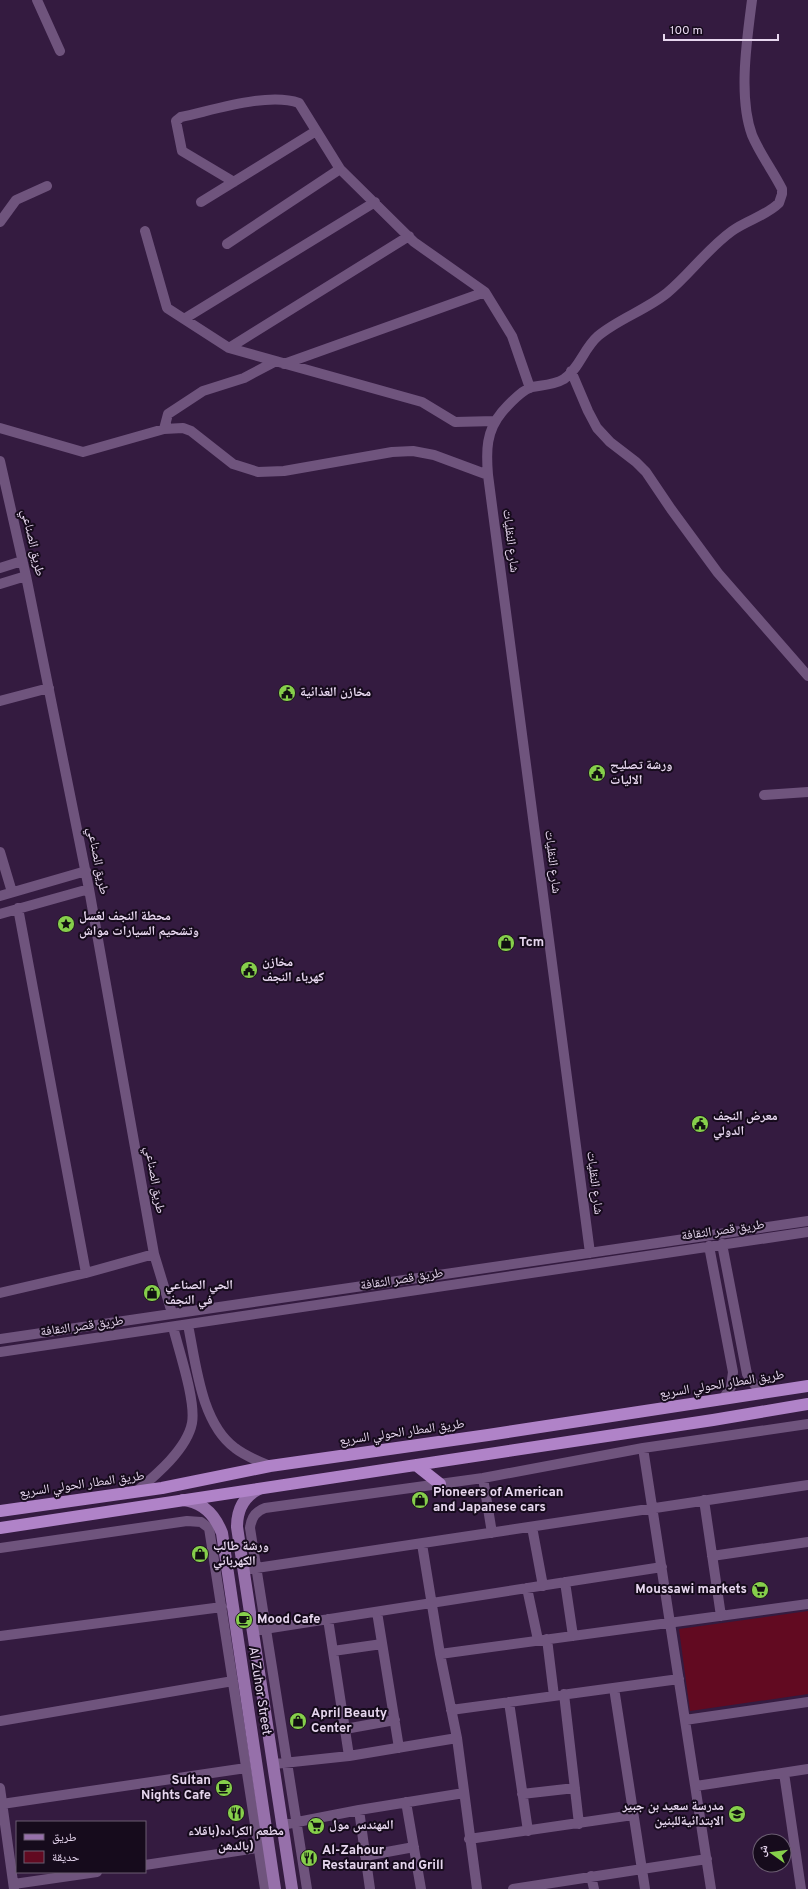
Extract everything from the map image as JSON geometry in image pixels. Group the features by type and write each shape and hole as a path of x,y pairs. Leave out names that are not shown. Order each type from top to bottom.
{"highway":[{"name":"طريق المطار الحولي السريع","path":"0,1511 137,1491 270,1466 488,1436 808,1386"},
{"path":"713,1420 708,1418 705,1413 706,1405 717,1400"},
{"path":"0,1528 713,1420 808,1404"},
{"path":"671,1426 676,1423 678,1417 676,1411 672,1407"},
{"path":"416,1465 440,1484"}],"main road":[{"name":"Al Zuhor Street","path":"259,1489 248,1497 238,1514 237,1527 292,1889"},
{"name":"Al Zuhor Street","path":"178,1500 199,1504 216,1519 222,1533 224,1601 237,1640 238,1680 257,1804 275,1889"},
{"path":"237,1640 246,1642 253,1634"},
{"path":"238,1680 250,1673 259,1674"}],"street":[{"path":"37,0 60,51"},
{"path":"234,182 182,150 176,121 181,117 260,100 291,100 299,103 340,169 409,236 484,292 512,336 530,388 557,382 571,371 597,336 663,296 723,237 776,206 782,199 782,189 753,135 745,104 752,0"},
{"path":"202,202 316,131"},
{"path":"226,244 340,169"},
{"path":"0,222 16,200 47,186"},
{"path":"184,320 375,202"},
{"path":"145,231 167,308 229,348 422,402 455,422 496,421"},
{"path":"229,348 409,236"},
{"path":"164,429 168,414 203,392 244,378 280,363 484,292"},
{"path":"571,371 597,428 610,442 636,462 646,472 718,573 808,676"},
{"name":"شارع النقليات","path":"530,388 509,404 496,421 487,442 488,475 590,1253"},
{"path":"0,428 83,452 173,427 191,432 233,464 258,472 284,470 408,450 434,455 488,475"},
{"name":"طريق الصناعي","path":"0,461 26,576 86,871 154,1254 172,1313"},
{"path":"0,568 22,561"},
{"path":"0,584 26,576"},
{"path":"0,700 49,688"},
{"path":"764,795 808,792"},
{"path":"0,852 12,892"},
{"path":"0,896 86,871"},
{"path":"0,914 89,889"},
{"path":"18,908 86,1273"},
{"name":"طريق قصر الثقافة","path":"0,1339 808,1221"},
{"name":"طريق قصر الثقافة","path":"0,1352 808,1232"},
{"path":"722,1244 747,1374 754,1384 764,1393"},
{"path":"709,1246 733,1367 731,1387 717,1400"},
{"path":"0,1293 86,1273 154,1254"},
{"path":"293,1296 296,1309"},
{"path":"144,1317 146,1331"},
{"path":"188,1325 202,1388 216,1427 229,1444 240,1452 270,1466"},
{"path":"137,1491 170,1460 186,1438 191,1428 192,1409 173,1327"},
{"path":"733,1378 740,1382 747,1374"},
{"path":"307,1889 250,1524 255,1514 262,1509 483,1478 643,1448 808,1424"},
{"path":"643,1448 711,1889"},
{"path":"483,1478 492,1533"},
{"path":"243,1570 808,1485"},
{"path":"704,1500 721,1616"},
{"path":"0,1548 187,1521 201,1522 209,1528 238,1680 246,1768 257,1804 258,1848 265,1889"},
{"path":"532,1527 543,1586"},
{"path":"712,1556 808,1542"},
{"path":"422,1544 440,1654 457,1738 469,1840 477,1889"},
{"path":"253,1634 266,1629 662,1567"},
{"path":"565,1582 573,1636"},
{"path":"527,1588 559,1695 575,1788 579,1824"},
{"path":"0,1636 224,1601"},
{"path":"440,1654 808,1604"},
{"path":"377,1612 400,1748"},
{"path":"328,1619 349,1756"},
{"path":"333,1651 382,1644"},
{"path":"451,1710 679,1679"},
{"path":"0,1721 238,1680"},
{"path":"614,1688 644,1889"},
{"path":"509,1702 528,1831"},
{"path":"685,1720 808,1702"},
{"path":"345,1729 395,1720"},
{"path":"274,1764 349,1756 457,1738"},
{"path":"2,1804 246,1768"},
{"path":"696,1786 808,1769"},
{"path":"784,1773 801,1889"},
{"path":"0,1788 14,1887 91,1873"},
{"path":"522,1794 575,1788"},
{"path":"282,1825 359,1810 464,1793"},
{"path":"406,1802 421,1889"},
{"path":"359,1810 370,1889"},
{"path":"469,1840 633,1815"},
{"path":"365,1856 414,1847"},
{"path":"146,1865 258,1848"},
{"path":"512,1889 707,1859"},
{"path":"591,1876 594,1889"}],"green space":[{"path":"808,1611 808,1694 690,1711 679,1629"}],"place":[{"name":"مخازن الغذائية","path":"287,693"},
{"name":"ورشة تصليح الاليات","path":"597,773"},
{"name":"محطة النجف لغسل وتشحيم السيارات مواش","path":"66,924"},
{"name":"Tcm","path":"506,943"},
{"name":"مخازن كهرباء النجف","path":"249,970"},
{"name":"معرض النجف الدولي","path":"700,1124"},
{"name":"الحي الصناعي في النجف","path":"152,1293"},
{"name":"Pioneers of American and Japanese cars","path":"420,1500"},
{"name":"ورشة طالب الكهربائي","path":"200,1554"},
{"name":"Moussawi markets","path":"760,1590"},
{"name":"Mood Cafe","path":"244,1620"},
{"name":"April Beauty Center","path":"298,1721"},
{"name":"Sultan Nights Cafe","path":"224,1788"},
{"name":"مطعم الكراده(باقلاء بالدهن)","path":"236,1813"},
{"name":"مدرسة سعيد بن جبير الابتدائيةللبنين","path":"737,1814"},
{"name":"المهندس مول","path":"316,1826"},
{"name":"Al-Zahour Restaurant and Grill","path":"309,1858"}]}
